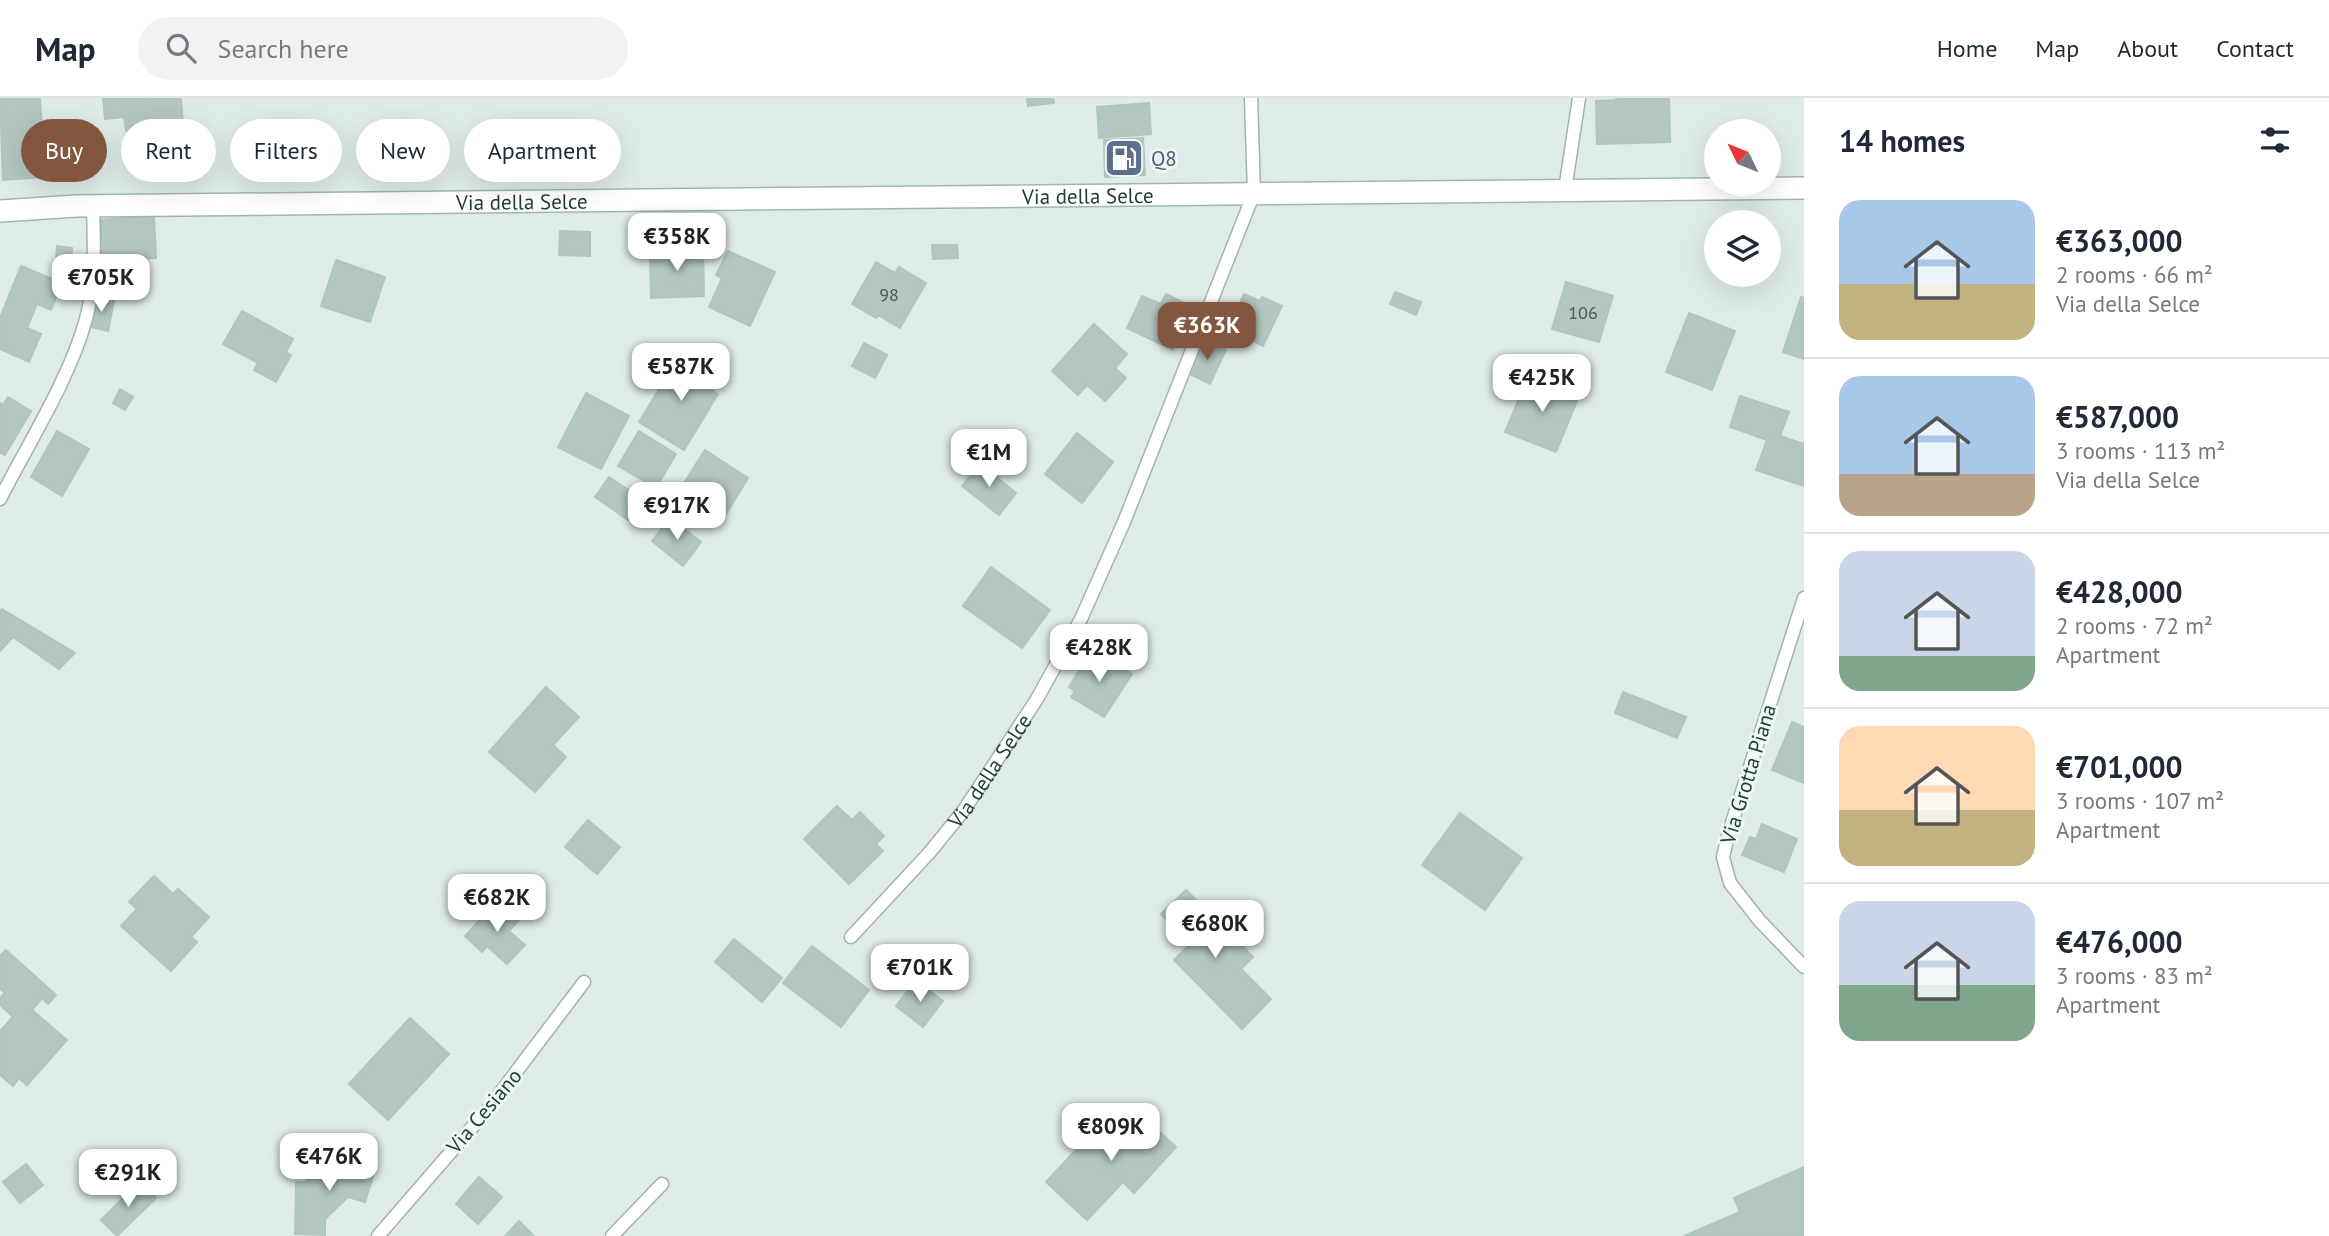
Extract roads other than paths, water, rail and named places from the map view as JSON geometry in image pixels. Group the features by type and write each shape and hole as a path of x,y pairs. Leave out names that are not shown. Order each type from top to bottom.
{"street":[{"name":"Via della Selce","path":"0,211 93,206 1804,188"}],"lane":[{"path":"1251,98 1254,193"},
{"path":"1565,190 1579,98"},
{"name":"Via della Selce","path":"851,937 955,823 1018,730 1061,656 1120,530 1254,193"},
{"path":"0,499 68,367 86,318 93,282 93,206"},
{"name":"Via Grotta Piana","path":"1804,598 1723,857 1730,883 1766,928 1804,967"},
{"name":"Via Cesiano","path":"378,1236 488,1109 584,982"},
{"path":"612,1236 662,1184"}],"place":[{"name":"Q8","path":"1124,158"}]}
